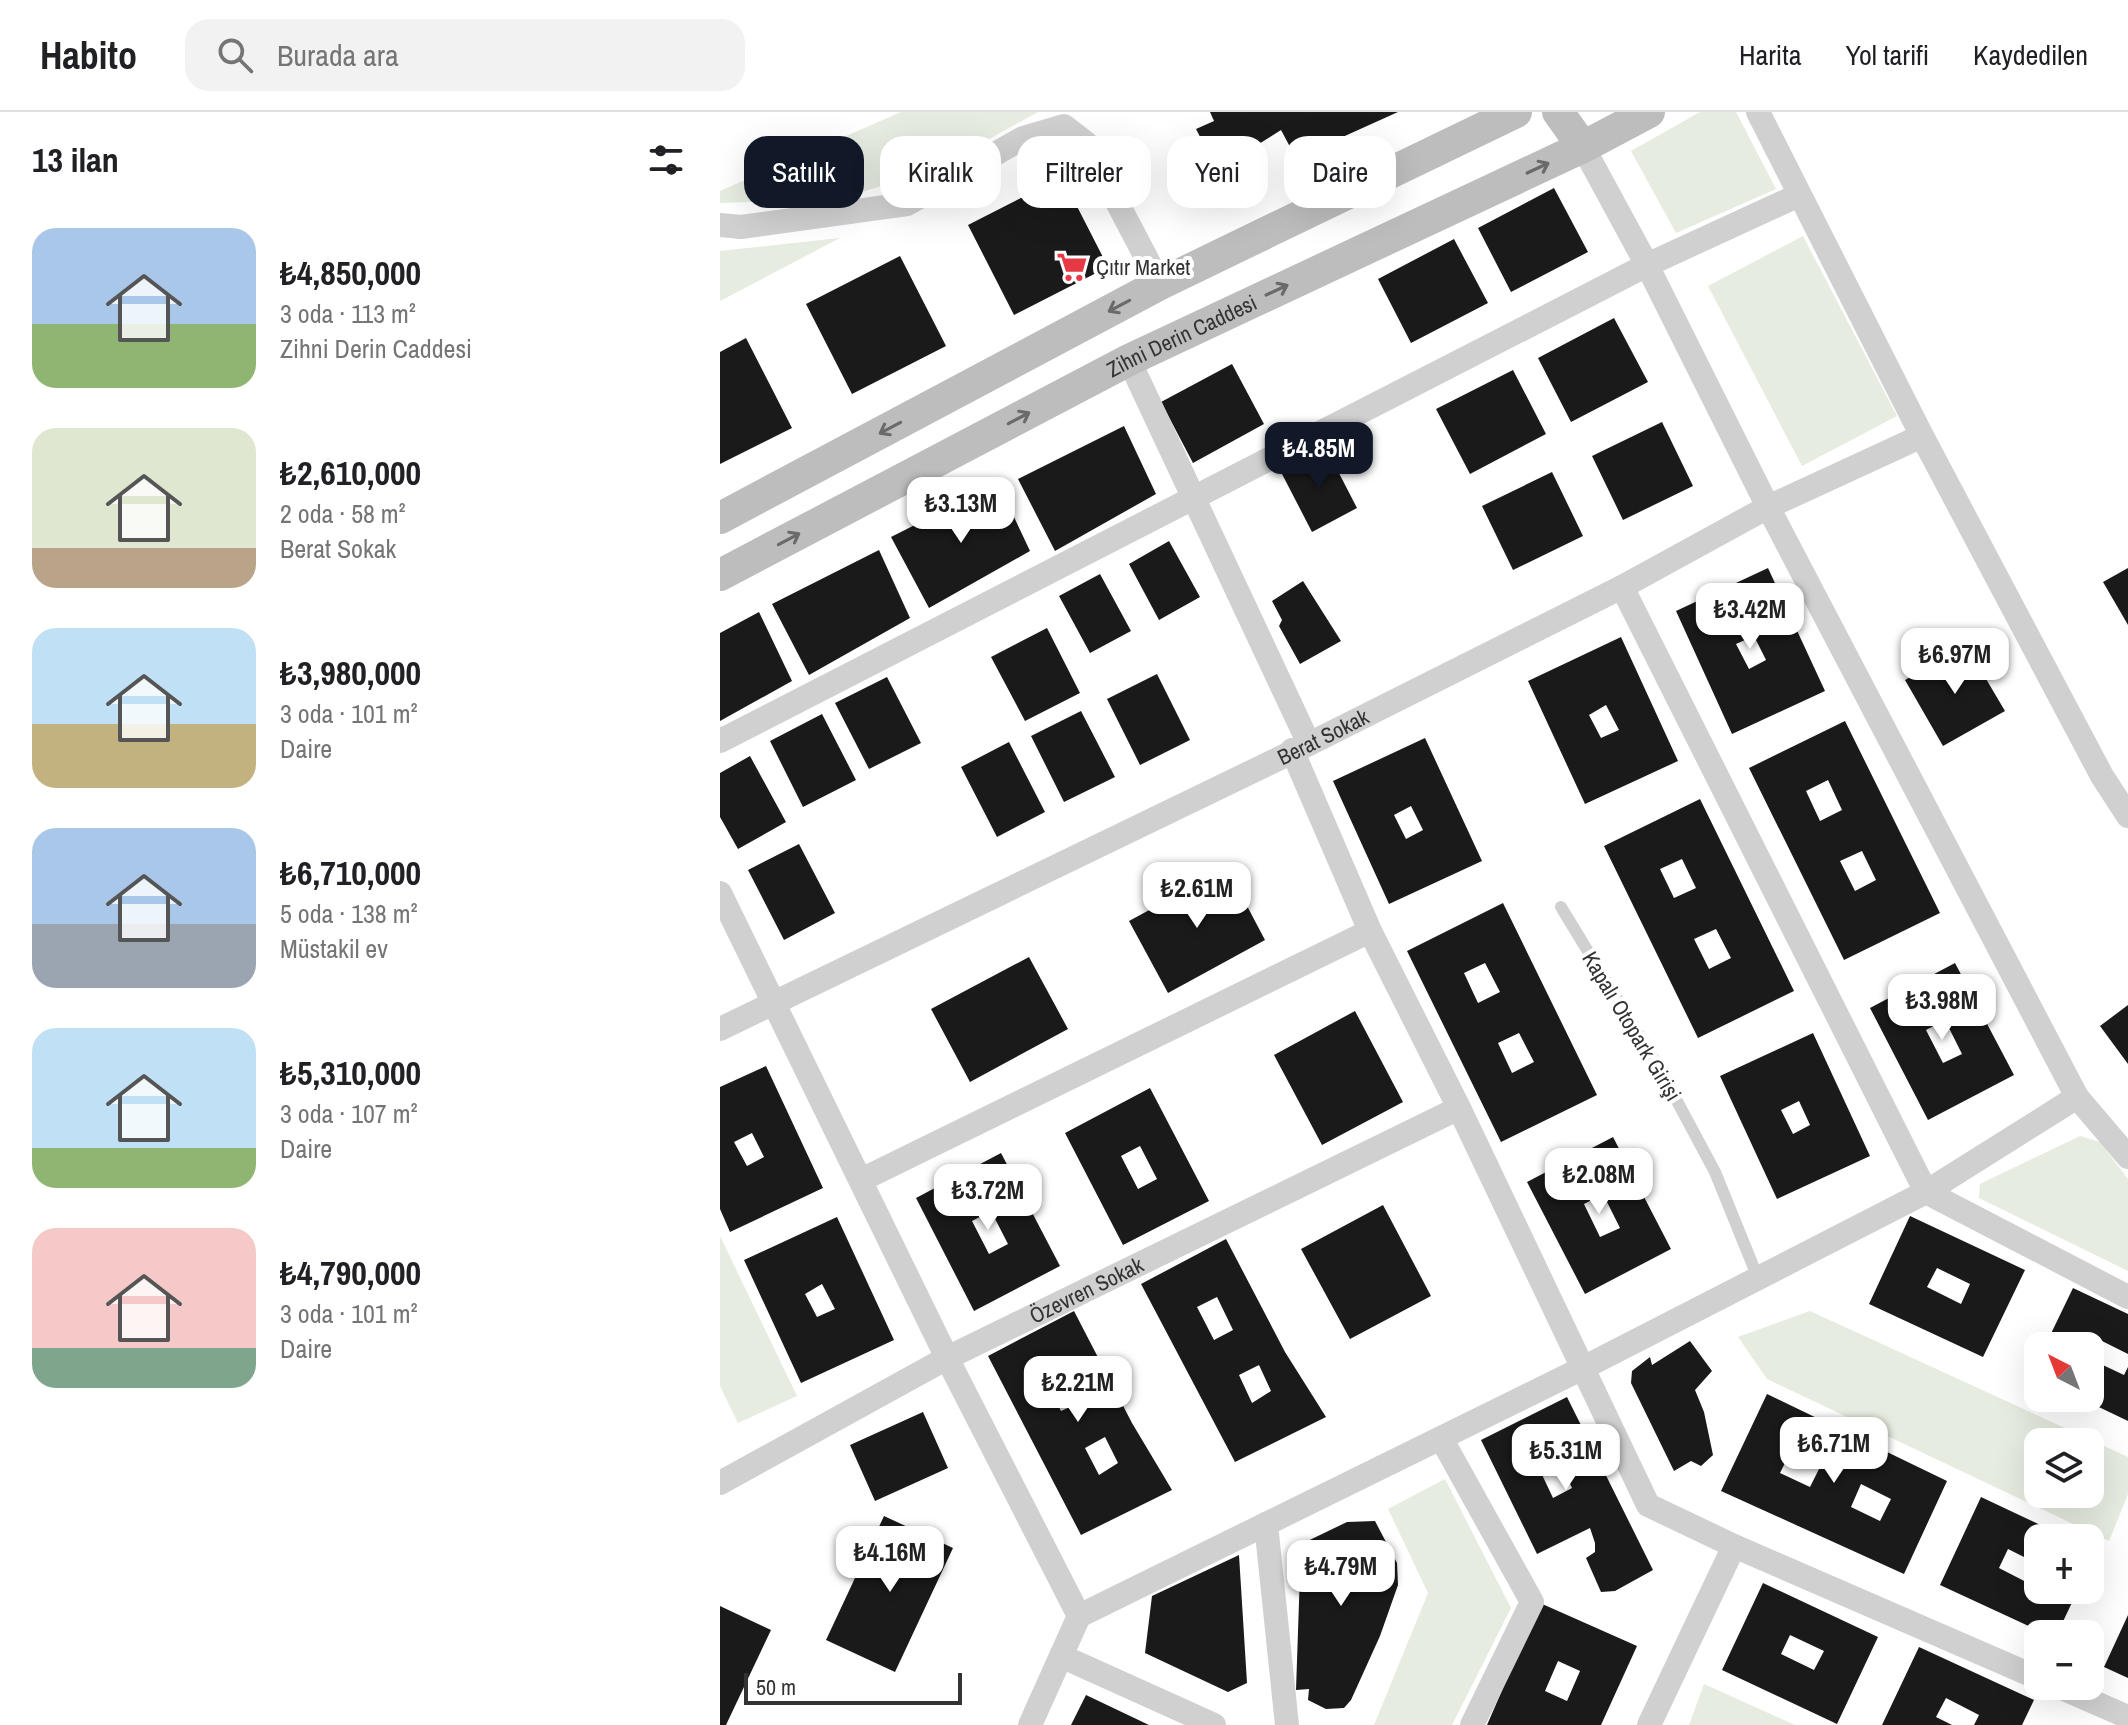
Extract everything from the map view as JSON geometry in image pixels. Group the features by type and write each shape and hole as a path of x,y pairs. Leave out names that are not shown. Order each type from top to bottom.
{"main road":[{"path":"720,518 1160,284 1516,112"},
{"path":"1558,112 1583,147"},
{"name":"Zihni Derin Caddesi","path":"720,575 1129,360 1583,147 1649,112"}],"street":[{"path":"1758,112 1922,436 2102,776 2128,816"},
{"path":"720,225 741,227 907,204 1023,138 1064,126 1086,143 1160,284"},
{"path":"1583,147 2077,1097 2128,1157"},
{"path":"720,741 1647,265 1799,195"},
{"path":"1129,360 1300,747 1370,931 1459,1108 1648,1505 1734,1546 2024,1672"},
{"name":"Berat Sokak","path":"720,1029 1622,587 1768,507 1922,436"},
{"path":"1622,587 1926,1192 2128,1297"},
{"path":"720,893 947,1358 1079,1616"},
{"path":"861,1180 1370,931"},
{"path":"1030,1725 1079,1616 1583,1368 1926,1192 2077,1097"},
{"name":"Özevren Sokak","path":"720,1483 947,1358 1459,1108"},
{"path":"1441,1438 1532,1602 1472,1725"},
{"path":"1266,1524 1287,1725"},
{"path":"1649,1725 1734,1546"},
{"path":"1061,1656 1214,1725"},
{"path":"2089,1700 2128,1717"}],"lane":[{"name":"Kapalı Otopark Girişi","path":"1561,907 1662,1073 1715,1172 1758,1278"}],"shaded area":[{"path":"901,112 1038,112 995,136 880,136 880,186 864,191 864,136 846,136"},
{"path":"1700,112 1736,112 1776,189 1676,233 1631,151"},
{"path":"744,181 744,202 720,203 720,191"},
{"path":"1803,236 1897,416 1802,466 1708,286"},
{"path":"840,238 720,301 720,251"},
{"path":"2080,1136 2100,1142 2128,1179 2128,1271 1979,1198 1980,1184"},
{"path":"720,1236 797,1396 738,1423 720,1386"},
{"path":"1810,1311 2024,1409 2024,1412 2065,1428 2024,1428 2024,1501 1767,1379 1738,1337"},
{"path":"2104,1446 2128,1457 2128,1494 2109,1541 2104,1539 2104,1524 2073,1524 2039,1508 2104,1508"},
{"path":"1445,1479 1511,1608 1452,1725 1374,1725 1428,1593 1388,1509"},
{"path":"1704,1684 1795,1725 1689,1725"}],"building":[{"path":"1210,112 1398,112 1345,136 1284,136 1281,130 1268,138 1200,136 1196,129 1214,121"},
{"path":"1554,188 1588,252 1511,292 1478,228"},
{"path":"1017,200 1017,208 1078,208 1108,267 1014,315 968,225"},
{"path":"1454,239 1488,303 1411,343 1378,279"},
{"path":"900,256 946,346 852,394 806,304"},
{"path":"1614,318 1648,382 1571,422 1538,358"},
{"path":"746,338 792,428 720,464 720,352"},
{"path":"1232,364 1264,424 1193,463 1161,402"},
{"path":"1513,370 1546,434 1470,474 1436,409"},
{"path":"1662,422 1693,486 1623,520 1592,456"},
{"path":"1124,426 1156,494 1055,551 1018,479"},
{"path":"1326,448 1357,508 1312,532 1281,472"},
{"path":"1552,472 1583,536 1513,570 1482,506"},
{"path":"998,483 1030,551 929,608 891,537"},
{"path":"1169,541 1200,597 1159,620 1129,564"},
{"path":"879,550 910,618 809,675 772,604"},
{"path":"1768,568 1825,691 1732,734 1676,611","holes":["1754,636 1766,660 1749,669 1736,644"]},
{"path":"2128,568 2128,625 2103,582"},
{"path":"1100,574 1131,631 1090,653 1059,596"},
{"path":"1303,581 1341,641 1300,664 1279,626 1282,620 1272,601"},
{"path":"759,612 792,681 720,721 720,633"},
{"path":"1047,628 1080,693 1025,721 991,657"},
{"path":"1621,637 1678,761 1585,804 1528,681","holes":["1606,705 1619,730 1601,738 1589,715"]},
{"path":"1966,645 2005,711 1943,746 1905,680"},
{"path":"1157,674 1190,740 1140,765 1107,699"},
{"path":"887,677 921,743 869,769 835,703"},
{"path":"1081,711 1115,777 1064,802 1031,736"},
{"path":"822,714 856,780 803,807 770,741"},
{"path":"1845,721 1940,913 1844,960 1749,768","holes":["1828,780 1842,810 1820,821 1806,791","1862,851 1876,880 1855,891 1840,861"]},
{"path":"1425,738 1482,861 1389,904 1333,781","holes":["1411,806 1423,830 1406,839 1394,815"]},
{"path":"1009,742 1045,812 997,837 961,767"},
{"path":"750,756 786,822 738,849 720,817 720,773"},
{"path":"1700,799 1794,991 1698,1038 1604,846","holes":["1682,859 1696,888 1674,898 1660,869","1716,929 1731,958 1709,969 1694,939"]},
{"path":"799,844 835,913 784,940 748,870"},
{"path":"1227,868 1265,940 1168,993 1129,921"},
{"path":"1503,903 1597,1095 1501,1142 1407,951","holes":["1485,963 1500,992 1478,1003 1464,973","1519,1033 1534,1062 1512,1073 1498,1043"]},
{"path":"1029,957 1068,1029 970,1082 931,1009"},
{"path":"1955,963 2014,1075 1928,1120 1870,1008","holes":["1945,1020 1962,1054 1943,1063 1926,1030"]},
{"path":"2128,1005 2128,1064 2100,1026"},
{"path":"1355,1011 1403,1102 1322,1145 1274,1055"},
{"path":"1813,1033 1870,1156 1777,1199 1720,1076","holes":["1799,1101 1810,1125 1793,1134 1781,1110"]},
{"path":"766,1066 823,1188 730,1232 720,1209 720,1087","holes":["752,1133 764,1157 747,1166 734,1142"]},
{"path":"1150,1088 1209,1201 1123,1245 1065,1133","holes":["1140,1146 1157,1179 1138,1189 1121,1156"]},
{"path":"1613,1137 1671,1249 1585,1294 1527,1182","holes":["1603,1194 1620,1228 1600,1237 1584,1204"]},
{"path":"1001,1153 1060,1266 974,1311 916,1198","holes":["991,1211 1008,1244 989,1254 972,1221"]},
{"path":"1383,1205 1431,1296 1350,1339 1301,1249"},
{"path":"1910,1216 2025,1270 1983,1357 1869,1304","holes":["1937,1268 1970,1284 1961,1304 1927,1287"]},
{"path":"837,1217 894,1340 801,1383 744,1260","holes":["822,1284 835,1309 817,1317 805,1294"]},
{"path":"1226,1239 1285,1352 1326,1417 1235,1462 1141,1284","holes":["1217,1297 1233,1330 1214,1340 1197,1307","1259,1365 1271,1391 1252,1403 1239,1375"]},
{"path":"2073,1288 2128,1314 2128,1354 2104,1342 2104,1332 2052,1332"},
{"path":"1074,1311 1132,1423 1172,1490 1081,1535 988,1356","holes":["1064,1368 1081,1402 1061,1411 1045,1379","1105,1437 1118,1463 1099,1475 1085,1448"]},
{"path":"1690,1341 1712,1371 1695,1390 1704,1412 1713,1455 1701,1466 1691,1461 1674,1471 1631,1383 1632,1371 1650,1357 1652,1365"},
{"path":"2104,1366 2124,1375 2128,1367 2128,1421 2104,1410"},
{"path":"1767,1394 1947,1481 1904,1574 1721,1491","holes":["1791,1451 1821,1465 1810,1487 1780,1473","1861,1484 1891,1499 1880,1521 1851,1507"]},
{"path":"1567,1397 1653,1570 1615,1591 1601,1592 1586,1558 1595,1552 1590,1528 1537,1554 1481,1440","holes":["1556,1454 1572,1488 1553,1498 1537,1464"]},
{"path":"923,1412 948,1468 875,1501 850,1445"},
{"path":"1981,1497 2038,1524 2024,1524 2024,1557 2008,1549 1999,1568 2024,1581 2024,1604 2071,1604 2064,1620 2024,1620 2024,1624 1940,1585"},
{"path":"884,1516 953,1548 895,1672 826,1640"},
{"path":"1375,1521 1397,1563 1398,1585 1380,1636 1351,1700 1344,1708 1326,1709 1308,1700 1309,1689 1296,1690 1300,1573 1290,1576 1293,1548 1347,1522"},
{"path":"1239,1555 1247,1683 1228,1692 1145,1653 1152,1596"},
{"path":"1763,1583 1878,1637 1837,1724 1722,1670","holes":["1790,1635 1824,1651 1814,1670 1781,1654"]},
{"path":"1540,1603 1637,1646 1601,1725 1487,1725","holes":["1558,1661 1580,1671 1567,1701 1545,1691"]},
{"path":"720,1606 771,1630 726,1725 720,1725"},
{"path":"2128,1615 2128,1678 2104,1667"},
{"path":"1919,1647 2024,1695 2024,1700 2034,1700 2022,1725 1974,1725 1979,1715 1946,1698 1936,1717 1952,1725 1882,1725"},
{"path":"1086,1695 1149,1725 1071,1725"}],"place":[{"name":"Çıtır Market","path":"1072,267"}]}
